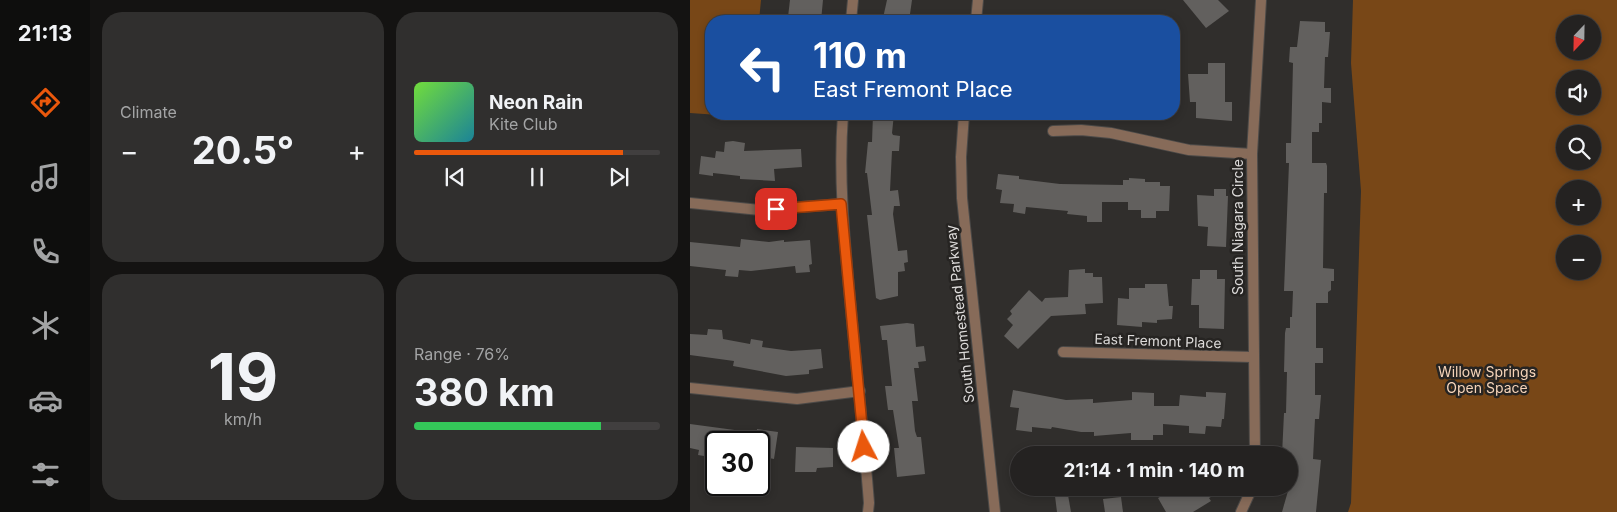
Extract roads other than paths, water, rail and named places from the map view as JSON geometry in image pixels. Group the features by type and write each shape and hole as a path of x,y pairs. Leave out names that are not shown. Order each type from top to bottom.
{"street":[{"path":"852,15 853,0"},
{"path":"977,15 978,0"},
{"name":"South Niagara Circle","path":"1255,446 1252,358 1252,154 1261,0"},
{"path":"843,120 840,157 841,204 860,391 869,503 868,512"},
{"name":"South Homestead Parkway","path":"964,120 961,157 962,198 995,512"},
{"path":"1053,131 1111,133 1189,150 1252,154"},
{"path":"690,203 760,210 841,204"},
{"name":"East Fremont Place","path":"1064,352 1252,358"},
{"path":"690,388 796,399 860,391"},
{"path":"1240,512 1248,496"}],"park label":[{"name":"Willow Springs Open Space","path":"1487,380"}]}
